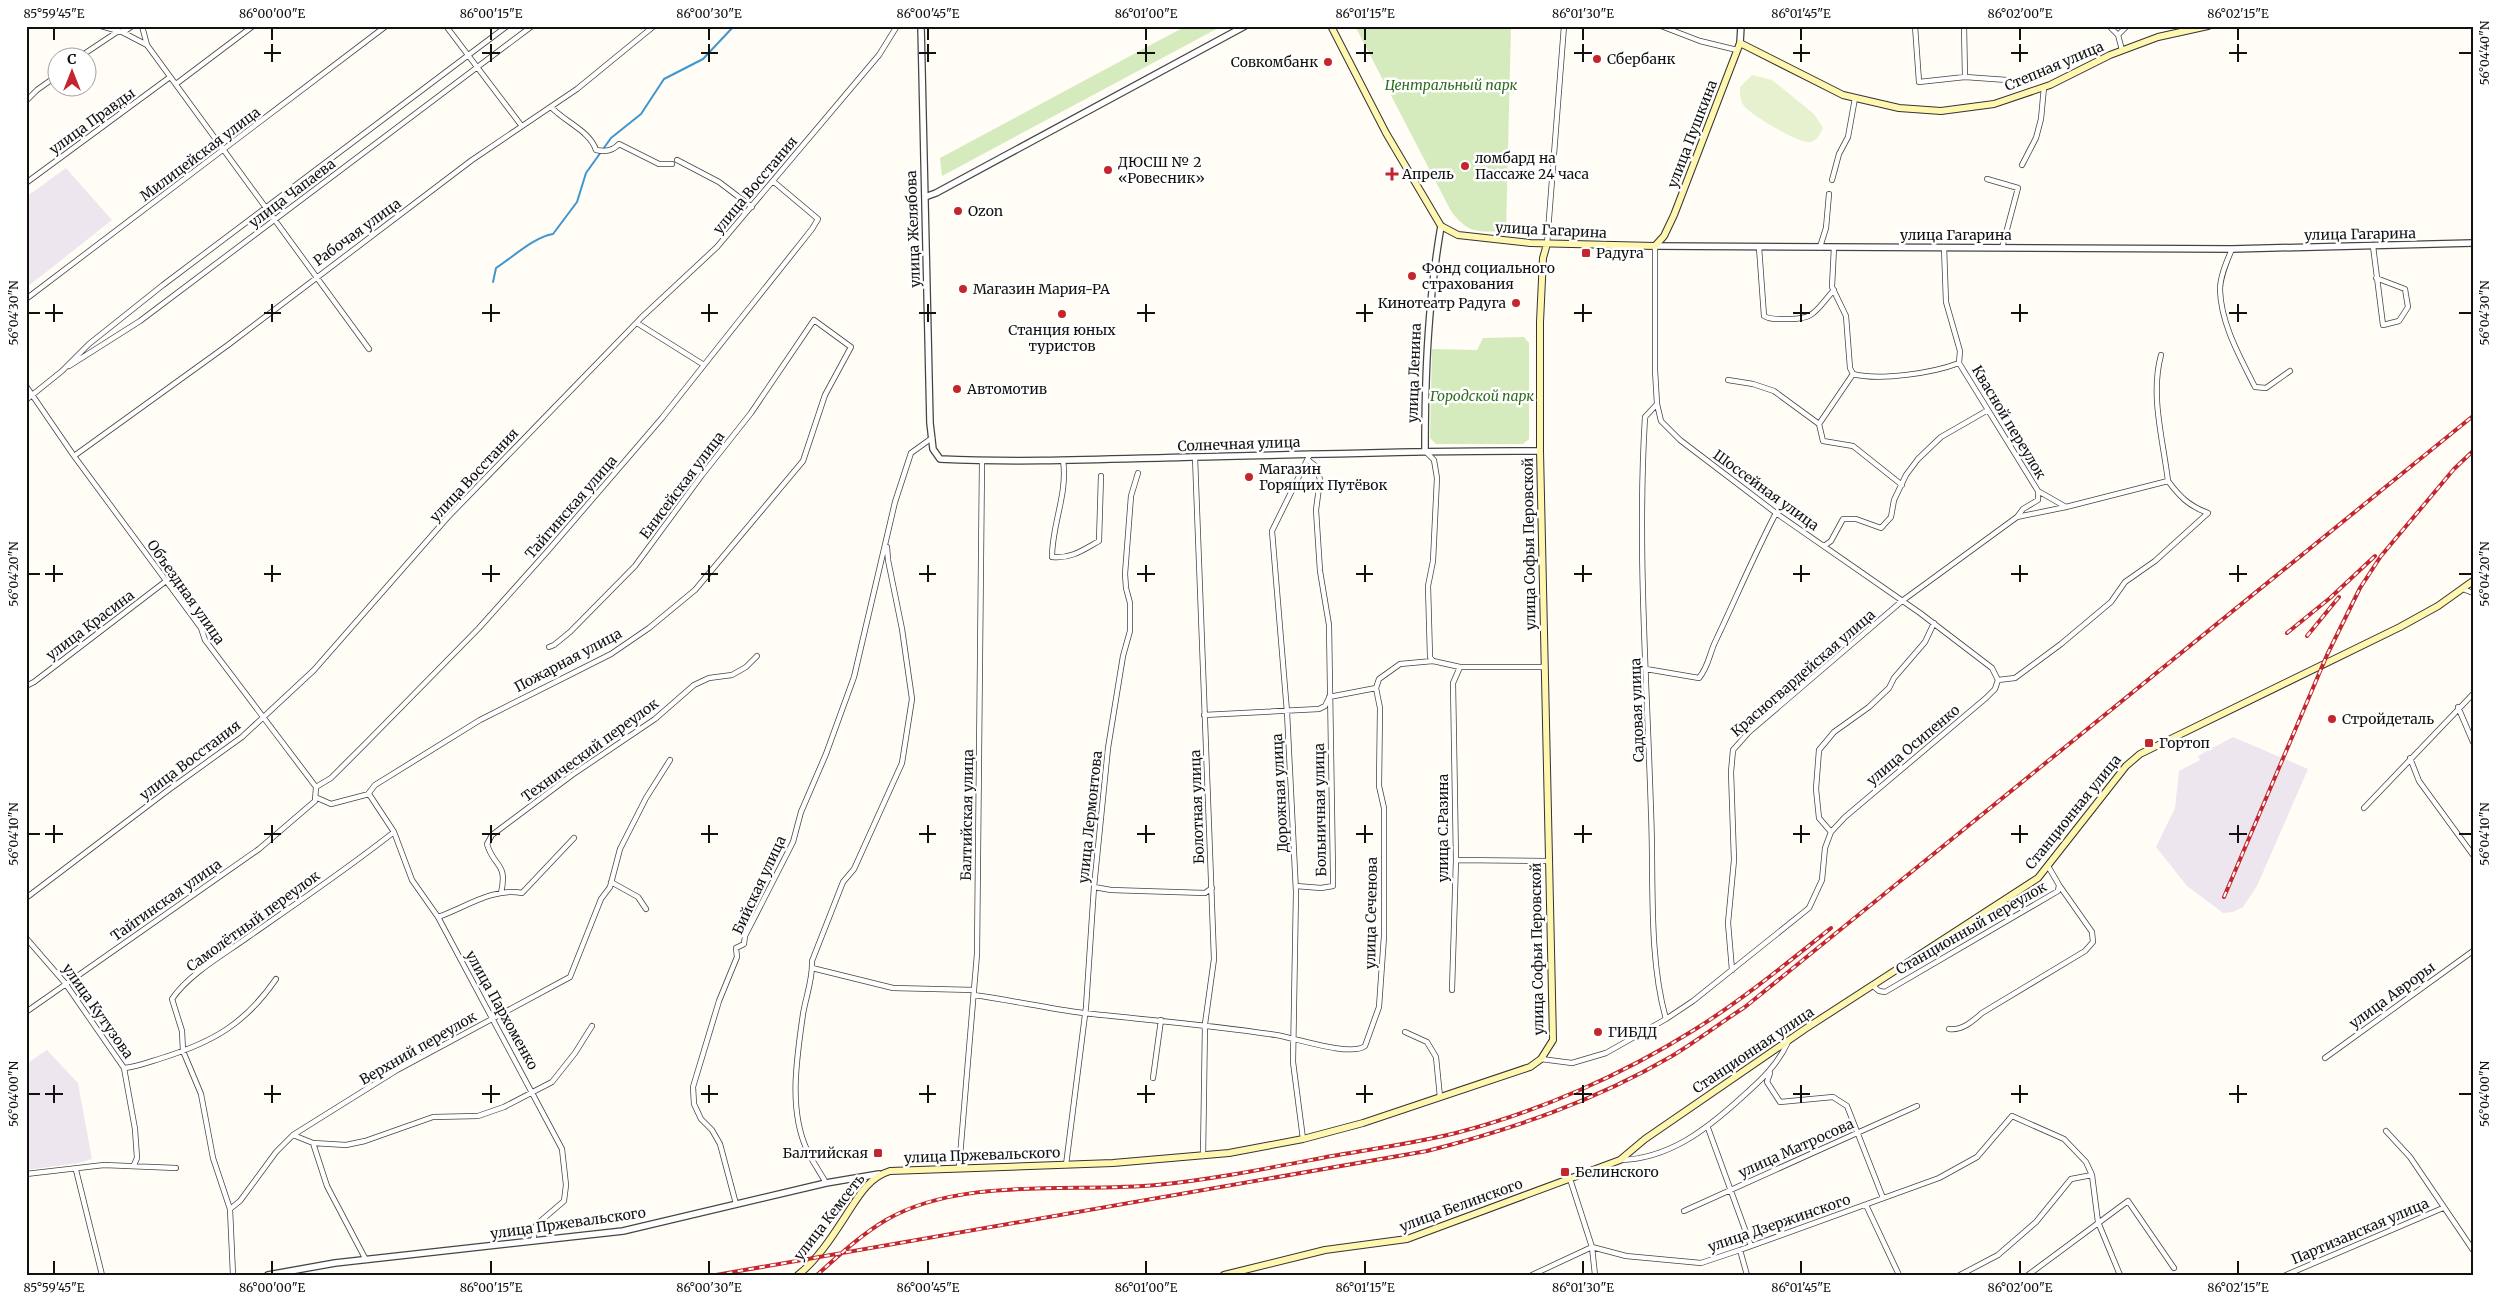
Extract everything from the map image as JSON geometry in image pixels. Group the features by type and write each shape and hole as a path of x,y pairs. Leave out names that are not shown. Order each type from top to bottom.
{"main road":[{"path":"1331,26 1386,133 1441,226"},
{"name":"Степная улица","path":"1740,42 1818,84 1855,98 1899,108 1941,111 1994,104 2044,87 2122,50 2158,37 2208,26"},
{"name":"улица Пушкина","path":"1655,246 1664,236 1674,215 1740,42"},
{"name":"улица Гагарина","path":"1441,226 1458,235 1477,238 1547,244 1655,246"},
{"name":"улица Софьи Перовской","path":"1541,1059 1553,1040 1540,451 1540,322 1543,258 1547,244"},
{"name":"Станционная улица","path":"1617,1161 1645,1139 1872,985 2038,878 2126,766 2140,754 2400,627 2463,590 2473,581"},
{"name":"улица Пржевальского","path":"879,1174 903,1169 1066,1165 1203,1156 1303,1139 1363,1123 1530,1067 1541,1059"},
{"name":"улица Белинского","path":"1224,1275 1325,1250 1407,1239 1617,1161"},
{"name":"улица Кемсеть","path":"798,1275 810,1265 859,1194 879,1174"}],"street":[{"path":"101,26 122,32 147,45"},
{"path":"95,48 132,26"},
{"path":"142,26 147,45 315,277 370,349"},
{"path":"176,84 253,26"},
{"name":"Милицейская улица","path":"26,299 386,26"},
{"path":"446,26 521,125"},
{"name":"улица Чапаева","path":"62,371 89,344 156,291 506,26"},
{"name":"улица Чапаева","path":"26,400 62,371 140,321 532,26"},
{"name":"Рабочая улица","path":"74,456 228,345 315,277 521,125 577,89 654,26"},
{"name":"улица Восстания","path":"26,898 159,796 242,737 314,670 448,517 637,323 717,247 774,182 841,98 879,55 897,26"},
{"name":"улица Желябова","path":"921,26 932,438 933,449 940,459"},
{"path":"925,197 1097,108 1245,26"},
{"name":"улица Софьи Перовской","path":"1547,244 1564,26"},
{"path":"1661,26 1700,41 1738,50"},
{"name":"улица Пушкина","path":"1740,42 1741,26"},
{"path":"1914,26 1919,82 1965,77 2007,80"},
{"path":"1964,26 1965,77"},
{"path":"2108,26 2118,35 2122,50"},
{"path":"2118,35 2127,26"},
{"name":"улица Правды","path":"26,183 170,77"},
{"path":"26,101 48,82"},
{"path":"2022,164 2036,138 2041,118 2044,87"},
{"path":"1832,180 1839,154 1848,137 1855,98"},
{"path":"551,107 562,118 580,129 594,142 596,150 604,152 615,149 619,144 659,164 672,164"},
{"path":"677,160 719,182 752,207"},
{"path":"1987,179 2018,188 2002,248"},
{"name":"Тайгинская улица","path":"316,787 330,778 368,742 479,628 546,554 704,364 818,220 774,182"},
{"path":"1820,247 1826,228 1829,194"},
{"name":"улица Ленина","path":"1424,450 1425,365 1428,321 1441,226"},
{"name":"улица Гагарина","path":"1655,246 2232,249 2473,243"},
{"name":"Шоссейная улица","path":"1655,246 1656,404 1661,421 1680,440 1776,513 1934,623 1992,668 1998,680"},
{"path":"1759,246 1764,316 1772,319 1804,320 1813,314 1834,290"},
{"path":"2373,246 2376,278 2383,325 2399,321 2408,307 2405,289 2376,278"},
{"path":"1834,247 1834,290 1846,316 1850,368 1853,374 1866,378 1925,371 1959,363"},
{"name":"Квасной переулок","path":"1944,248 1946,302 1960,351 1959,363 2038,491"},
{"path":"2232,249 2220,288 2223,313 2237,353 2255,387 2266,388 2290,371"},
{"name":"Пожарная улица","path":"315,799 331,804 368,794 375,785 480,720 611,654 649,628 695,590 803,461 826,395 851,347 814,320"},
{"name":"Енисейская улица","path":"549,646 554,645 570,632 635,566 702,475 751,414 814,320"},
{"path":"637,323 704,364"},
{"path":"1998,680 2015,678 2061,644 2111,602 2125,582 2155,561 2208,513 2195,508 2181,498 2168,481 2156,384 2156,375 2161,355"},
{"path":"1819,424 1853,374"},
{"path":"1728,380 1753,384 1774,391 1819,424 1823,441 1853,446 1902,485"},
{"name":"Объездная улица","path":"26,386 74,456 201,628 205,640 316,787"},
{"name":"Садовая улица","path":"1656,404 1645,417 1643,445 1643,565 1654,924 1660,999 1666,1019"},
{"path":"1824,546 1830,541 1843,519 1856,519 1881,528 1891,517 1894,500 1918,459 1941,436 1988,410"},
{"name":"Бийская улица","path":"736,1204 720,1144 712,1130 701,1119 694,1104 693,1087 719,1001 737,957 736,948 744,944 745,936 793,842 801,812 826,754 854,677 895,502 911,453 932,438"},
{"path":"1424,450 1434,460 1437,478 1433,561 1428,586 1430,657 1433,661"},
{"name":"Солнечная улица","path":"940,459 982,461 1309,457 1424,450 1540,451"},
{"name":"Болотная улица","path":"1195,457 1214,959 1205,1024 1203,1156"},
{"path":"1204,715 1319,709 1325,706 1329,697 1329,625 1320,571 1316,510 1320,480 1317,468 1309,457"},
{"name":"Дорожная улица","path":"1303,1139 1293,1062 1296,886 1287,712 1272,531 1309,457"},
{"path":"1063,460 1065,474 1063,492 1052,557 1064,558 1077,554 1098,540 1102,476"},
{"name":"Балтийская улица","path":"959,1168 977,954 982,461"},
{"name":"улица Лермонтова","path":"1066,1165 1084,1013 1108,748 1123,656 1130,631 1130,603 1125,574 1131,496 1138,473"},
{"name":"Красногвардейская улица","path":"2017,516 2066,507 2168,481"},
{"path":"2038,491 2066,507"},
{"name":"Красногвардейская улица","path":"1732,970 1728,923 1734,860 1731,772 1733,750 1749,732 1902,601 2017,516 2023,509 2038,500 2038,491"},
{"path":"1646,669 1699,678 1707,668 1713,646 1751,560 1776,513"},
{"name":"Бийская улица","path":"826,1183 807,1150 798,1118 795,1081 812,961 843,882 854,869 902,763 912,698 902,629 888,560 887,538"},
{"name":"улица Красина","path":"26,686 34,682 166,581"},
{"path":"2463,590 2473,593"},
{"path":"1541,1059 1572,1063 1606,1053 1666,1019 1732,970 1809,908 1822,880 1825,848 1831,832 1819,818 1816,789 1819,750 1834,732 1869,707 1889,688 1894,678 1924,642 1934,623"},
{"name":"Технический переулок","path":"502,893 503,870 490,854 487,844 492,835 572,775 654,719 694,685 709,678 732,675 746,668 757,656"},
{"path":"1329,697 1376,688 1379,678 1400,664 1433,661 1460,667 1545,667"},
{"name":"улица С.Разина","path":"1452,990 1456,860 1453,683 1460,667"},
{"name":"улица Осипенко","path":"1831,832 1845,817 1986,698 1994,690 1998,680"},
{"name":"улица Сеченова","path":"1292,1038 1344,1049 1360,1050 1365,1046 1379,1007 1384,936 1384,808 1379,786 1380,708 1376,688"},
{"path":"2364,808 2458,707 2473,694"},
{"name":"Больничная улица","path":"1296,886 1321,888 1333,886 1329,697"},
{"path":"2458,707 2473,742"},
{"path":"2410,758 2419,781 2473,855"},
{"name":"Верхний переулок","path":"230,1209 240,1201 276,1152 293,1135 396,1070 570,977 601,899 611,882 620,849 646,798 670,760"},
{"path":"315,799 316,787"},
{"name":"улица Пархоменко","path":"368,794 394,832 409,874 438,917 494,1018 562,1149 566,1185 564,1201 536,1226 533,1241"},
{"name":"Тайгинская улица","path":"26,1012 259,849 315,799"},
{"name":"Самолётный переулок","path":"233,1275 230,1209 212,1158 201,1094 183,1051 182,1031 172,999 177,991 201,971 351,865 394,832"},
{"path":"438,917 487,896 502,893 522,893 574,838"},
{"path":"1456,860 1548,861"},
{"name":"Станционный переулок","path":"1872,985 1879,991 1885,992 2058,891 2059,885 2048,866"},
{"path":"611,882 638,897 646,909"},
{"path":"1949,1029 1954,1030 1968,1025 1982,1014 2086,951 2092,942 2092,932 2059,885"},
{"path":"1094,887 1111,890 1205,893 1212,888"},
{"name":"улица Кутузова","path":"26,938 66,983 124,1068 138,1158 134,1165"},
{"name":"улица Авроры","path":"2325,1058 2473,951"},
{"path":"812,968 893,988 974,993 1084,1013 1205,1024 1292,1038"},
{"path":"124,1068 183,1051 214,1039 241,1021 265,996 276,979"},
{"path":"1152,1078 1161,1020"},
{"path":"293,1135 313,1143 346,1145 365,1141 433,1117 478,1116 504,1107 552,1082 575,1054 592,1026"},
{"path":"1405,1032 1427,1042 1436,1057 1440,1097"},
{"name":"улица Белинского","path":"1617,1161 1637,1160 1666,1151 1708,1128 1770,1072 1788,1042"},
{"path":"1770,1072 1767,1082 1780,1102 1833,1097 1847,1106 1883,1198"},
{"name":"улица Матросова","path":"1684,1211 1918,1106"},
{"name":"улица Дзержинского","path":"1592,1247 1626,1256 1701,1263 1939,1178 1977,1157 2012,1116 2064,1139 2086,1162 2092,1175"},
{"path":"1708,1128 1729,1191 1751,1246"},
{"path":"2386,1131 2410,1157 2473,1250"},
{"path":"313,1143 326,1186 366,1260"},
{"path":"26,1174 76,1170 104,1165 176,1168"},
{"path":"76,1170 102,1275"},
{"name":"улица Пржевальского","path":"268,1275 366,1260 623,1231 826,1183 879,1174"},
{"path":"1960,1275 1998,1256 2036,1222 2071,1179 2092,1175 2098,1222 2120,1275"},
{"path":"1570,1179 1592,1247 1595,1275"},
{"path":"2028,1275 2128,1200 2174,1268"},
{"path":"1866,1204 1899,1275"},
{"name":"Партизанская улица","path":"2286,1275 2443,1208"},
{"path":"1532,1275 1592,1247"},
{"path":"1740,1250 1747,1275"}],"shaded area":[{"path":"66,168 112,220 26,288 26,197"},
{"path":"2233,737 2308,769 2257,886 2243,907 2233,912 2223,913 2187,886 2156,847 2175,808 2179,771 2200,760 2198,756"},
{"path":"47,1050 78,1083 92,1159 78,1163 26,1170 26,1064"}],"green space":[{"path":"1186,26 1222,26 942,176 940,158"},
{"name":"Центральный парк","path":"1355,26 1511,26 1506,232 1481,231 1469,228 1457,219 1451,211"},
{"path":"1752,75 1772,80 1814,114 1823,128 1820,135 1811,142 1797,139 1748,110 1741,99 1740,87"},
{"name":"Городской парк","path":"1524,337 1529,343 1529,439 1523,444 1436,444 1430,438 1432,349 1477,350 1483,338"}],"waterway":[{"path":"493,282 496,268 531,243 553,234 577,202 586,173 611,138 641,114 664,79 703,59 734,26"}],"railway":[{"path":"716,1275 1427,1151 1522,1123 1613,1087 1672,1056 1745,1007 2473,416"},
{"path":"2224,897 2327,655 2360,588 2381,556 2454,469 2473,451"},
{"path":"2287,633 2330,598 2375,556"},
{"path":"2307,636 2339,597"},
{"path":"817,1275 859,1239 886,1220 916,1206 949,1197 1019,1189 1124,1187 1201,1179 1425,1140 1456,1133 1518,1114 1609,1077 1694,1030 1764,981 1831,928"}],"place":[{"name":"Сбербанк","path":"1597,59"},
{"name":"Совкомбанк","path":"1328,62"},
{"name":"ломбард на Пассаже 24 часа","path":"1465,166"},
{"name":"ДЮСШ № 2 «Ровесник»","path":"1108,170"},
{"name":"Апрель","path":"1392,174"},
{"name":"Ozon","path":"958,211"},
{"name":"Радуга","path":"1586,253"},
{"name":"Фонд социального страхования","path":"1412,276"},
{"name":"Магазин Мария-РА","path":"963,289"},
{"name":"Кинотеатр Радуга","path":"1516,303"},
{"name":"Станция юных туристов","path":"1062,314"},
{"name":"Автомотив","path":"957,389"},
{"name":"Магазин Горящих Путёвок","path":"1249,477"},
{"name":"Стройдеталь","path":"2332,719"},
{"name":"Гортоп","path":"2149,743"},
{"name":"ГИБДД","path":"1598,1032"},
{"name":"Балтийская","path":"878,1153"},
{"name":"Белинского","path":"1565,1172"}]}
